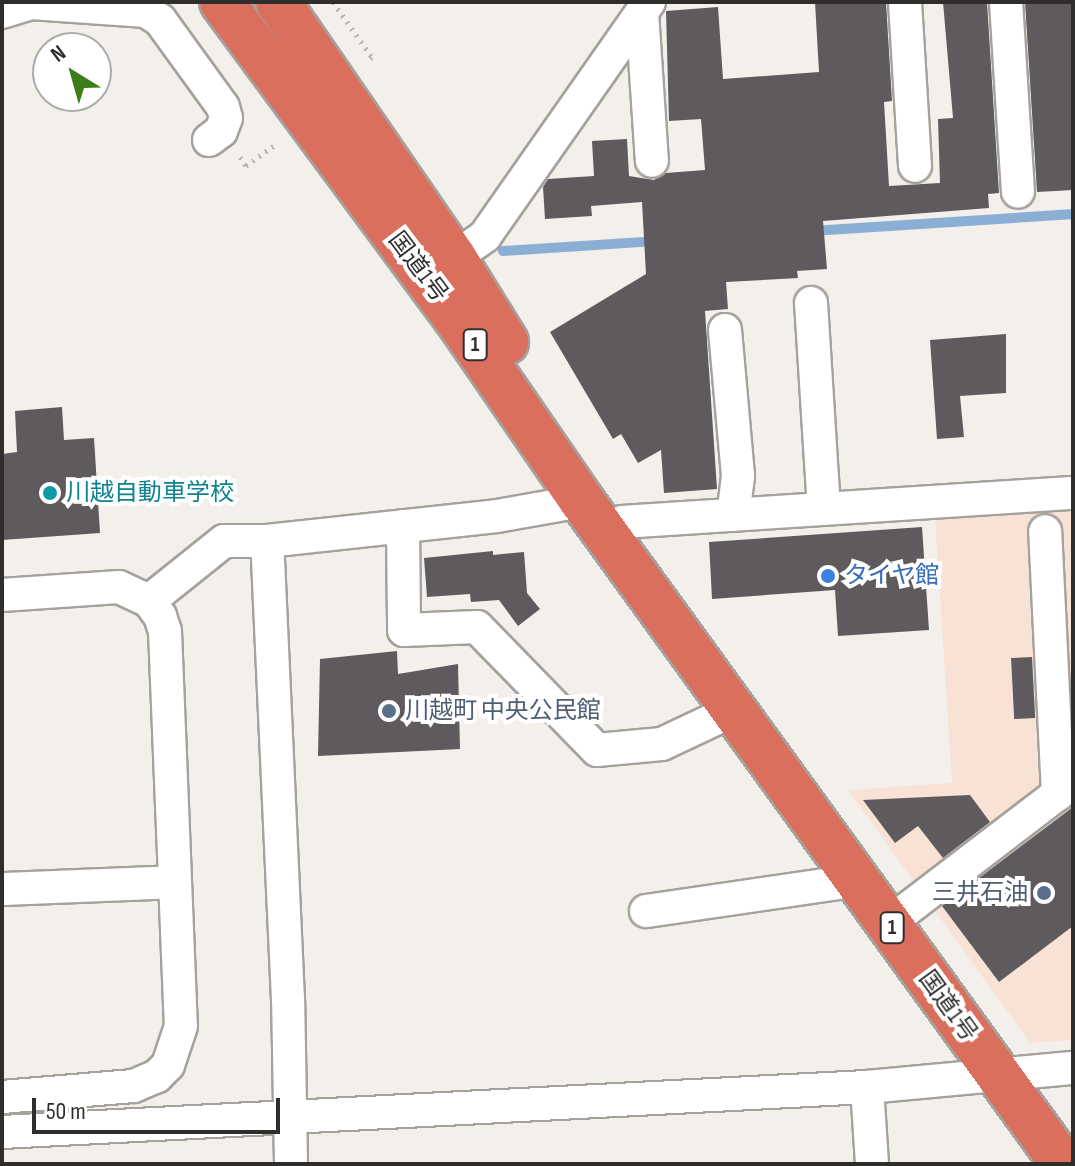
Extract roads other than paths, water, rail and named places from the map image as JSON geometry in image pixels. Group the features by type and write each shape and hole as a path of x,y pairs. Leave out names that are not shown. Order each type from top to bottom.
{"highway":[{"name":"国道1号","path":"222,2 463,328 582,501 1063,1164"},
{"name":"国道1号","path":"278,2 454,258 622,522 729,700"}],"street":[{"path":"905,2 915,166"},
{"path":"1006,2 1018,192"},
{"path":"2,12 31,3 146,11 160,20 223,107 226,118 215,136"},
{"path":"454,258 485,236 645,7"},
{"path":"645,7 652,161"},
{"path":"811,303 824,509"},
{"path":"725,330 738,476 733,515"},
{"path":"622,522 1073,493"},
{"path":"149,601 224,541 267,541 497,516 582,501"},
{"path":"403,526 404,630 477,627 597,750 662,744 729,700"},
{"path":"889,923 1058,794 1045,531"},
{"path":"267,541 288,1000 291,1164"},
{"path":"2,595 119,587 149,601 165,631 181,1026 168,1065 157,1076 133,1086 2,1097"},
{"path":"646,911 858,880"},
{"path":"2,889 175,882"},
{"path":"2,1132 867,1087 1073,1068"},
{"path":"867,1087 872,1164"}],"waterway":[{"path":"812,231 1073,214"},
{"path":"503,251 656,241"}],"place":[{"name":"川越自動車学校","path":"50,493"},
{"name":"タイヤ館","path":"828,576"},
{"name":"川越町 中央公民館","path":"389,711"},
{"name":"三井石油","path":"1044,893"}]}
